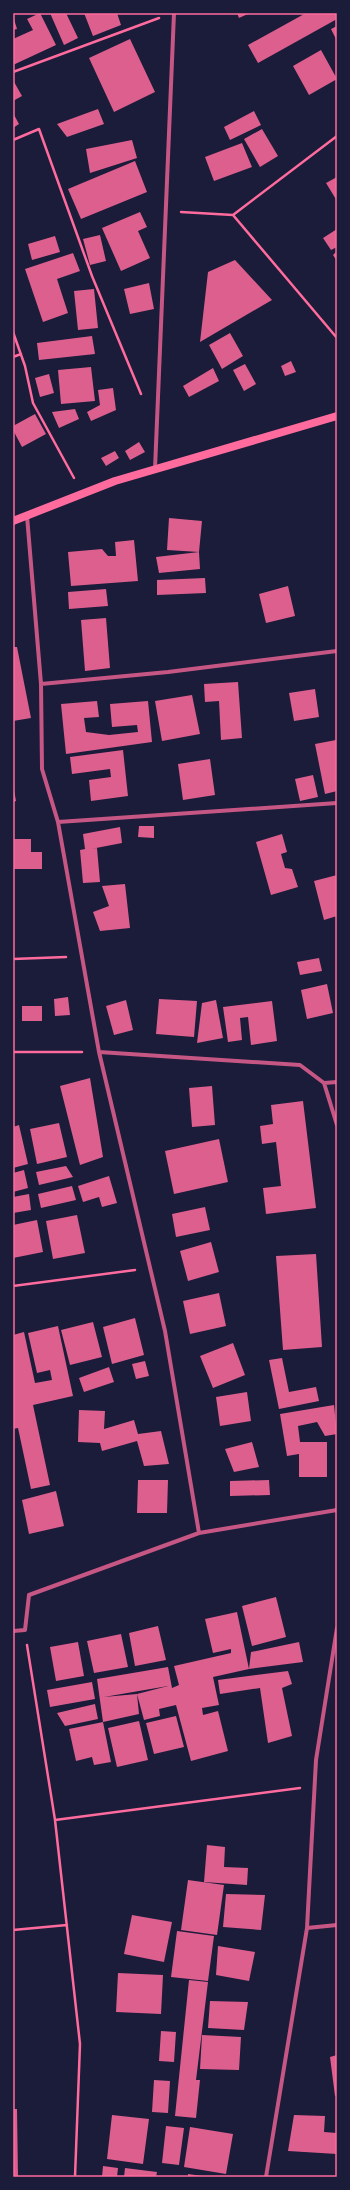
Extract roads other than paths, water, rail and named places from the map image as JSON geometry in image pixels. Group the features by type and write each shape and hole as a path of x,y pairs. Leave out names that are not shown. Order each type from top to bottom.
{"main road":[{"path":"13,522 115,481 337,416"}],"street":[{"path":"155,469 174,13"},
{"path":"27,516 41,684 42,769 58,822 99,1052 149,1269 165,1331 199,1533"},
{"path":"41,684 168,672 337,651"},
{"path":"58,822 337,803"},
{"path":"99,1052 300,1065 324,1083 337,1125"},
{"path":"324,1083 337,1082"},
{"path":"13,1631 25,1630 30,1595 199,1533 337,1510"},
{"path":"266,2177 307,1928 316,1760 337,1628"},
{"path":"307,1928 337,1925"}]}
